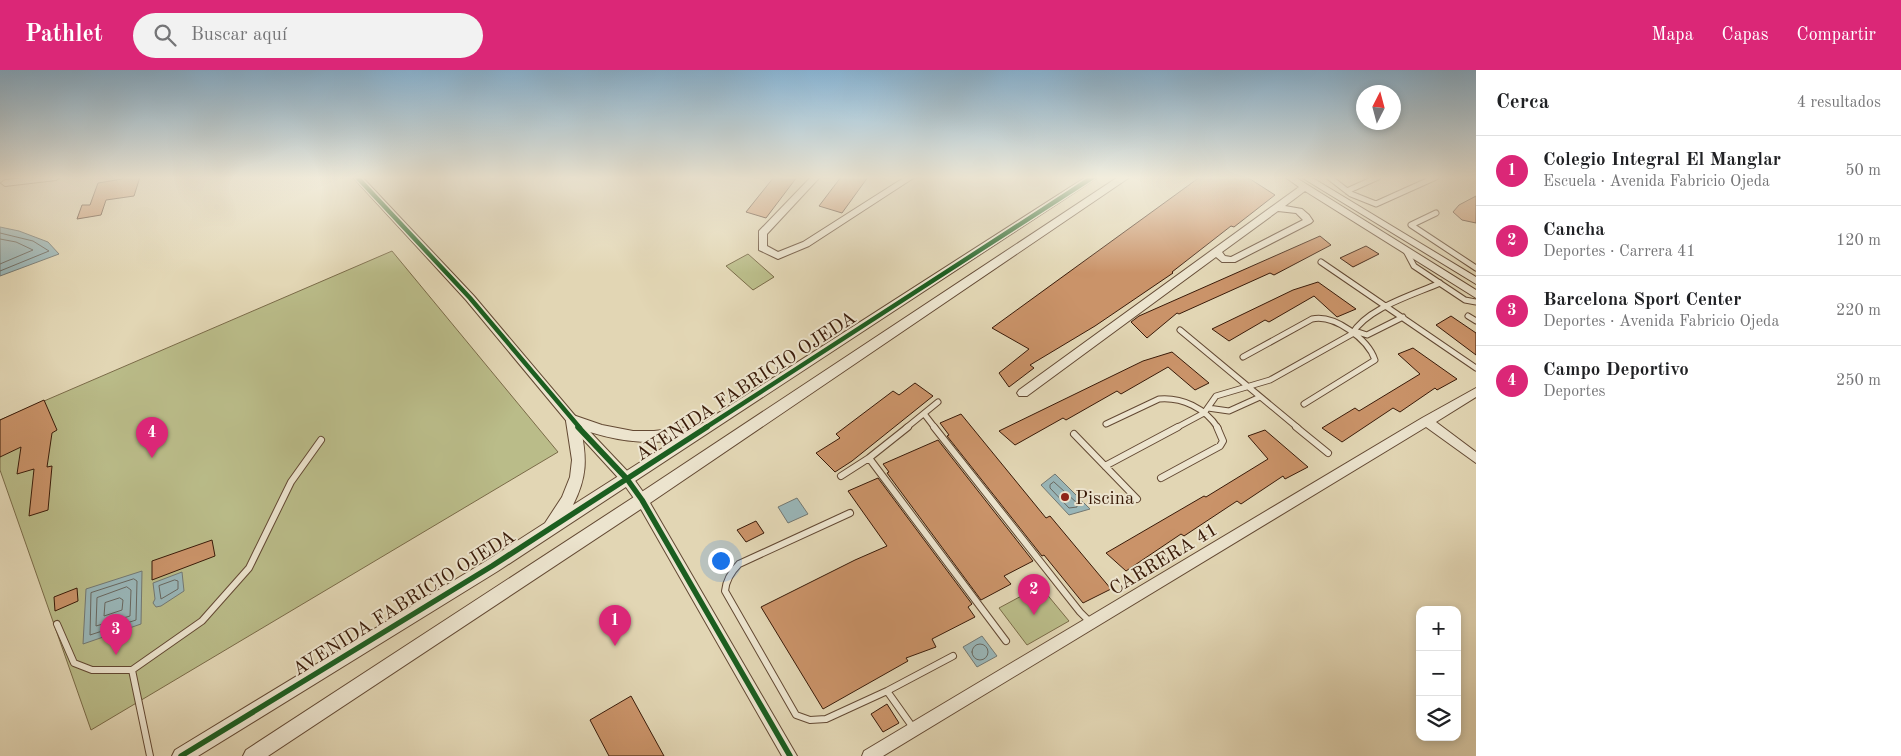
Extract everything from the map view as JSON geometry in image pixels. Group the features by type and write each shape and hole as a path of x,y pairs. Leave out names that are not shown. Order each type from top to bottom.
{"street":[{"path":"387,209 470,298 573,421 627,478 642,500 790,756"},
{"path":"785,209 762,233 762,248 778,256 806,244 861,209"},
{"name":"AVENIDA FABRICIO OJEDA","path":"182,756 546,531 1044,209"},
{"name":"AVENIDA FABRICIO OJEDA","path":"252,756 642,500 1077,209"},
{"path":"1023,393 1277,209"},
{"path":"1217,252 1222,259 1232,260 1308,221 1305,215 1297,210 1288,209"},
{"path":"1345,209 1476,295"},
{"path":"1352,209 1476,281"},
{"name":"CARRERA 41","path":"869,756 1476,392"},
{"path":"573,421 597,429 627,435 653,437 702,431"},
{"path":"546,531 562,514 577,481 579,460 573,421"},
{"path":"1426,421 1476,458"}],"lane":[{"path":"1436,213 1411,225 1476,268"},
{"path":"1406,251 1414,266 1465,300 1476,302"},
{"path":"1321,262 1476,368"},
{"path":"1105,466 1206,410 1210,401 1216,396 1270,380 1330,348 1353,333 1362,321 1372,313 1440,283"},
{"path":"1468,316 1476,321"},
{"path":"1243,357 1312,318 1324,318 1353,333 1371,350 1374,360 1304,404"},
{"path":"1353,333 1367,334 1403,318"},
{"path":"1180,330 1328,453"},
{"path":"1106,424 1158,399 1168,397 1185,400 1206,410 1226,413 1260,397"},
{"path":"841,476 869,458 925,415 938,402"},
{"path":"1161,478 1220,446 1224,441 1219,428 1206,410"},
{"path":"925,415 1091,623"},
{"path":"1074,434 1137,499"},
{"path":"56,624 74,663 92,670 132,670 202,622 248,568 290,482 321,440"},
{"path":"869,458 1006,640"},
{"path":"850,513 739,564 732,570 726,581 725,591 796,715 810,720 826,719 887,691 953,656"},
{"path":"132,670 150,756"},
{"path":"887,691 914,729"}],"green space":[{"path":"392,251 558,452 91,730 0,470 0,420"},
{"path":"748,254 774,277 753,290 726,266"},
{"path":"1040,586 1069,621 1027,645 999,608"}],"water":[{"path":"0,227 19,231 48,242 59,254 0,276"},
{"name":"Piscina","path":"1055,474 1090,509 1069,515 1041,485"},
{"path":"797,498 808,514 788,523 778,507"},
{"path":"142,571 141,624 83,644 86,589"},
{"path":"182,572 184,591 161,606 156,607 153,603 155,599 153,583"},
{"path":"982,636 997,656 977,667 963,647"}],"building":[{"path":"81,209 103,209 101,215 77,219"},
{"path":"748,209 773,209 766,218 746,212"},
{"path":"829,209 845,209 842,213"},
{"path":"1156,209 1257,209 1234,227 1231,226 1173,273 1095,326 1030,365 1034,368 1009,387 999,373 1029,349 992,328"},
{"path":"1456,209 1476,209 1476,223 1462,220 1453,212"},
{"path":"1320,236 1331,245 1274,275 1270,273 1179,314 1177,313 1147,338 1131,322 1139,316"},
{"path":"1366,246 1379,254 1353,267 1340,258"},
{"path":"1318,282 1356,309 1337,317 1314,296 1269,322 1265,320 1229,341 1212,329 1293,290"},
{"path":"1451,316 1476,333 1476,355 1436,325"},
{"path":"1413,348 1457,379 1437,390 1435,388 1400,412 1393,408 1342,442 1322,428 1355,408 1359,411 1420,374 1398,354"},
{"path":"1172,352 1209,383 1195,390 1168,367 1121,394 1117,391 1066,420 1063,418 1015,445 999,431 1143,361"},
{"path":"915,383 933,396 852,461 835,472 816,453 840,438 836,434 893,391 899,395"},
{"path":"44,400 57,430 52,433 47,467 52,466 48,510 29,516 34,469 17,474 21,447 0,457 0,420"},
{"path":"961,414 1046,518 1050,516 1111,589 1083,603 1044,555 1042,556 947,436 949,435 940,423"},
{"path":"1265,430 1308,467 1285,479 1283,476 1241,504 1237,501 1184,536 1181,534 1126,571 1106,553 1204,496 1206,497 1268,459 1248,436"},
{"path":"938,440 1033,561 1004,576 1011,584 981,600 887,473 889,472 883,464"},
{"path":"878,478 972,604 968,607 975,617 932,639 936,647 906,658 908,661 823,709 761,607 887,546 848,491"},
{"path":"756,521 764,533 746,542 737,530"},
{"path":"212,540 215,556 152,580 152,561"},
{"path":"77,588 78,601 55,611 54,597"},
{"path":"631,696 664,756 609,756 590,720"},
{"path":"887,704 899,723 883,732 871,714"}],"cycle path":[{"path":"387,209 470,298 573,421 627,479 642,500 790,756"},
{"path":"181,756 492,566 1044,209"}],"place":[{"name":"Campo Deportivo","path":"152,458"},
{"name":"Piscina","path":"1065,497"},
{"name":"Cancha","path":"1034,615"},
{"name":"Colegio Integral El Manglar","path":"615,646"},
{"name":"Barcelona Sport Center","path":"116,655"}]}
